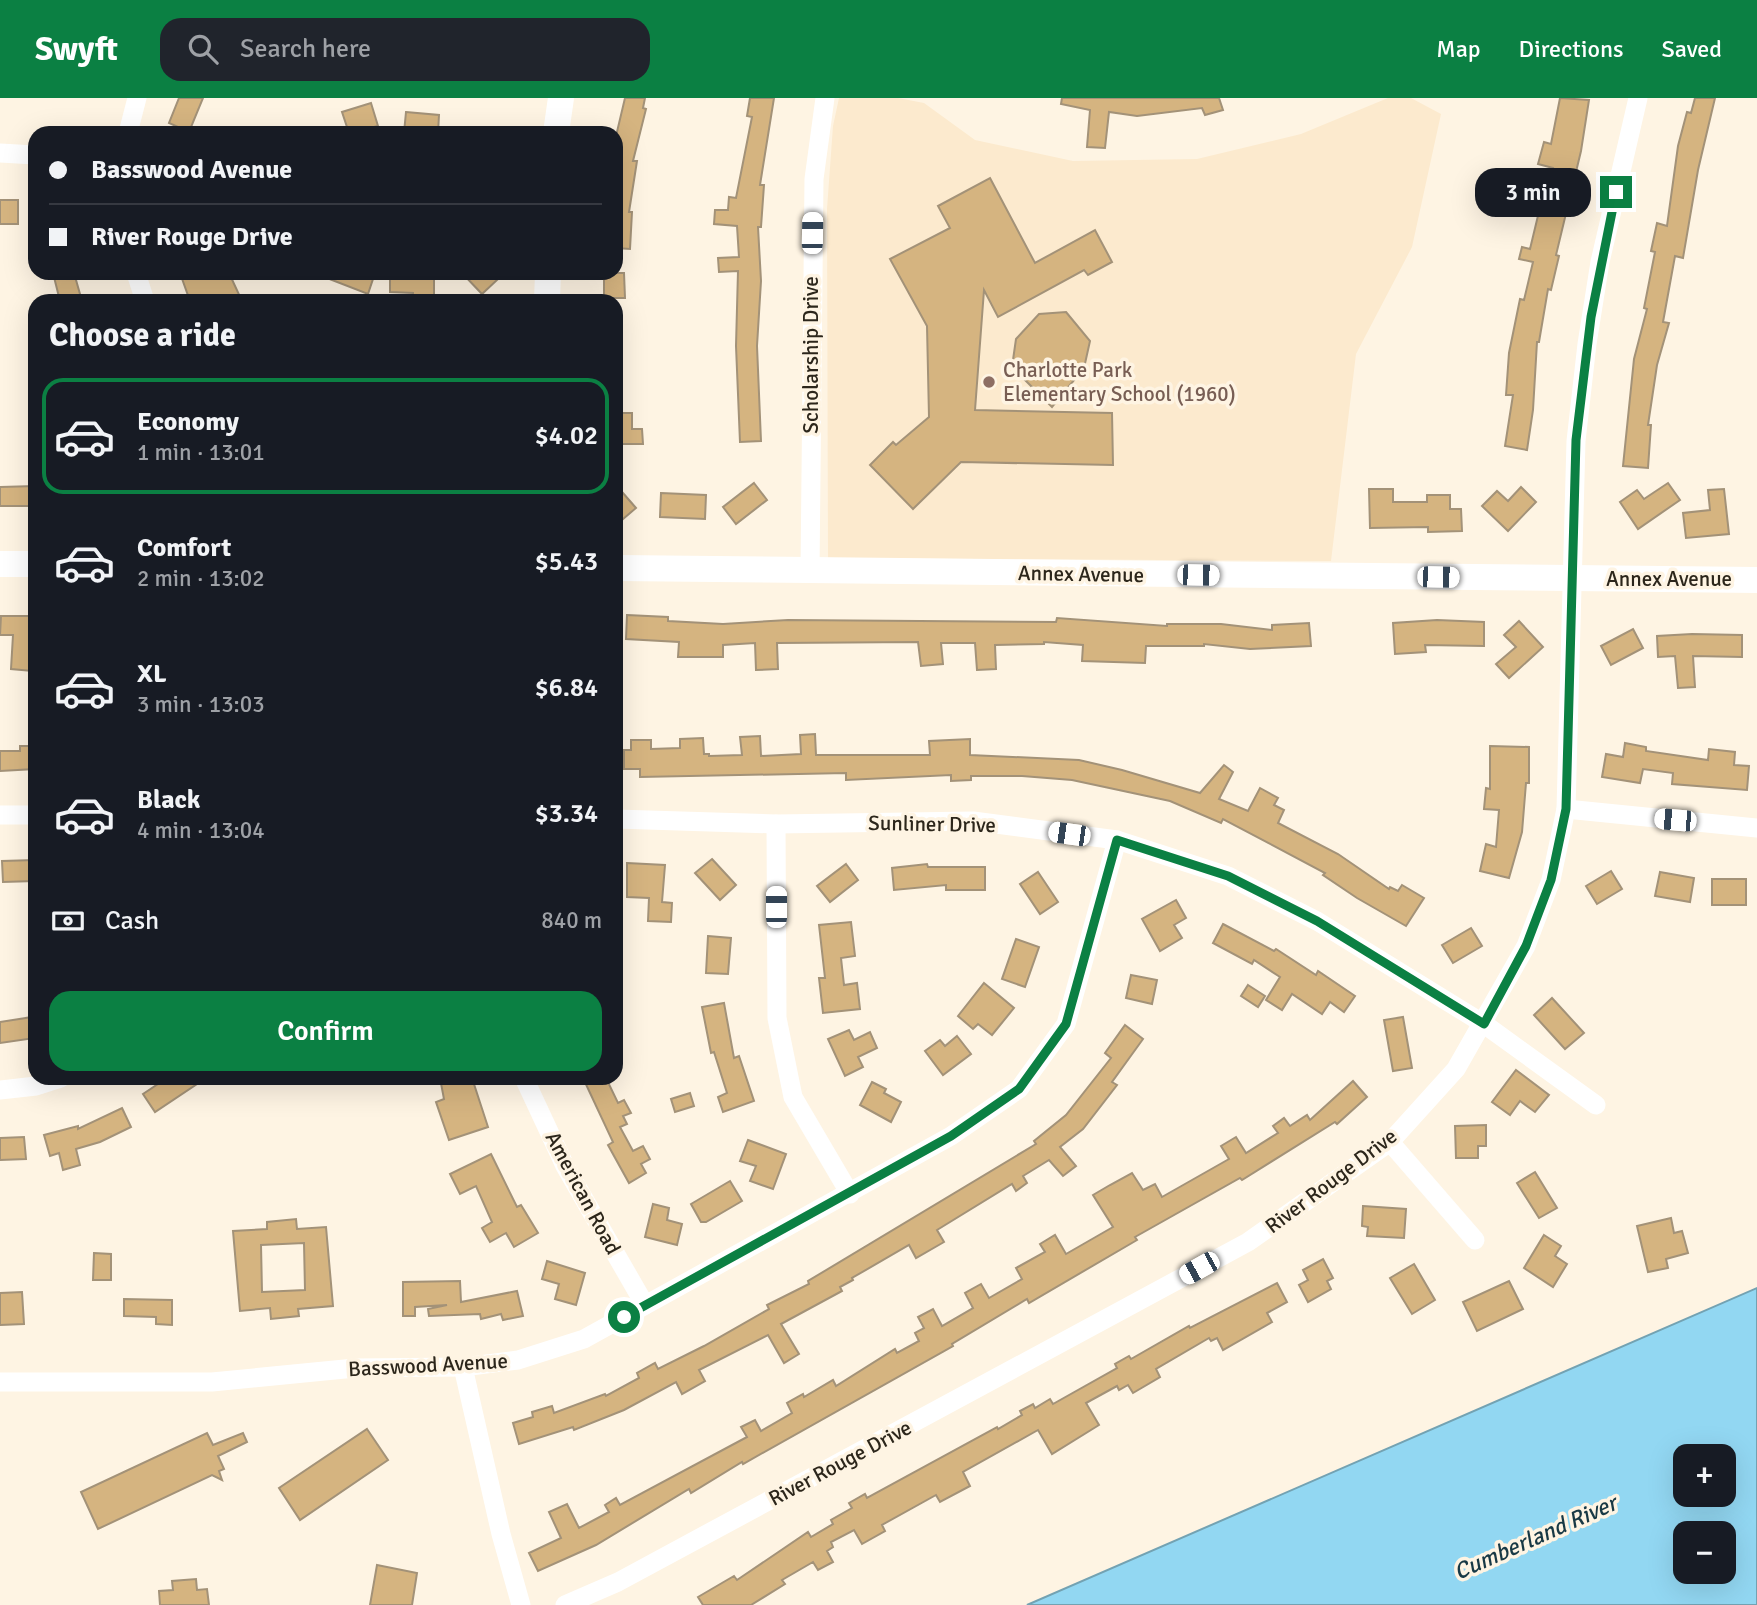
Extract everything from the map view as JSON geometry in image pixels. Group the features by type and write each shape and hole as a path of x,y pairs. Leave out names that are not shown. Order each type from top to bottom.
{"street":[{"path":"130,126 136,98"},
{"path":"557,126 561,98"},
{"name":"Scholarship Drive","path":"810,572 814,179 825,98"},
{"name":"River Rouge Drive","path":"565,1605 618,1582 1248,1242 1390,1142 1456,1069 1526,946 1551,880 1566,809 1576,440 1600,262 1638,98"},
{"path":"0,153 28,155"},
{"path":"0,564 28,564"},
{"name":"Annex Avenue","path":"623,568 1757,580"},
{"path":"1566,809 1757,828"},
{"path":"0,815 28,815"},
{"name":"Sunliner Drive","path":"623,819 776,824 973,821 1117,840 1228,876 1317,921 1484,1024 1596,1105"},
{"path":"776,824 777,1018 793,1097 850,1194"},
{"name":"Basswood Avenue","path":"0,1382 212,1382 355,1368 463,1367 518,1360 584,1339 951,1136 1019,1089 1066,1024 1117,840"},
{"path":"0,1090 39,1085"},
{"name":"American Road","path":"527,1085 565,1166 645,1306"},
{"path":"1390,1142 1475,1240"},
{"path":"463,1367 501,1534 522,1605"}],"shaded area":[{"path":"839,98 898,98 924,103 975,140 1073,161 1197,159 1301,134 1388,98 1411,98 1441,114 1412,247 1356,354 1331,561 828,558 827,209 833,126"}],"water":[{"name":"Cumberland River","path":"1757,1288 1757,1605 1027,1605"}],"building":[{"path":"179,98 203,98 191,126 169,123"},
{"path":"625,98 645,98 643,108 646,109 633,161 637,161 629,212 632,212 630,249 623,248 623,126 618,126"},
{"path":"750,98 774,98 760,185 764,185 761,227 758,227 761,281 757,346 761,441 740,442 736,346 738,271 719,272 718,258 739,257 737,226 714,224 715,210 728,210 729,197 736,198 752,117 747,116"},
{"path":"1062,98 1219,98 1223,110 1205,115 1202,108 1137,116 1109,112 1105,148 1087,147 1090,110 1061,104"},
{"path":"1560,98 1589,100 1581,151 1556,255 1559,256 1551,290 1548,289 1537,342 1533,410 1527,450 1505,446 1513,395 1506,395 1509,353 1520,299 1524,300 1533,262 1519,259 1522,247 1530,249 1542,199 1545,200 1553,168 1538,164 1544,142 1551,144"},
{"path":"1695,98 1715,98 1698,170 1683,258 1675,256 1663,322 1669,323 1657,365 1648,425 1651,425 1648,468 1623,466 1634,359 1647,309 1644,308 1655,252 1651,251 1657,223 1667,226 1678,146 1687,112 1691,113"},
{"path":"371,103 378,126 347,126 342,112"},
{"path":"406,112 439,115 438,126 405,126"},
{"path":"990,178 1035,263 1095,230 1112,262 1088,275 1084,270 998,317 984,290 975,410 1112,413 1113,465 961,462 913,509 870,465 893,442 896,445 929,417 927,326 890,259 950,228 938,206"},
{"path":"0,200 18,200 18,224 0,224"},
{"path":"624,273 625,298 623,294 604,294 604,280 623,280"},
{"path":"55,280 76,280 80,294 58,294"},
{"path":"182,280 232,280 239,294 188,294"},
{"path":"332,280 373,280 368,294"},
{"path":"390,280 434,280 434,294 390,292"},
{"path":"469,280 497,280 482,294"},
{"path":"1066,312 1090,341 1084,368 1052,407 1012,367 1016,339 1039,314"},
{"path":"623,413 632,413 632,429 642,429 643,444 623,444"},
{"path":"754,483 767,500 736,524 723,507"},
{"path":"1668,483 1680,500 1638,529 1620,502 1637,490 1644,499"},
{"path":"28,486 28,506 0,506 0,487"},
{"path":"1521,487 1536,502 1508,531 1482,506 1497,491 1508,501"},
{"path":"1369,489 1393,489 1393,502 1427,502 1427,495 1450,495 1450,509 1461,509 1462,531 1428,532 1428,527 1370,528"},
{"path":"1724,489 1729,534 1686,538 1683,513 1710,510 1708,490"},
{"path":"623,493 636,508 623,519"},
{"path":"661,493 706,495 705,519 660,517"},
{"path":"627,615 668,617 668,621 723,624 788,620 1056,622 1057,618 1167,626 1221,624 1272,630 1272,625 1309,623 1311,646 1250,649 1204,644 1146,646 1145,663 1082,661 1083,645 1044,642 995,645 996,669 977,670 975,643 941,643 943,664 921,666 918,642 777,643 778,669 756,670 755,643 723,645 723,657 678,657 679,642 626,639"},
{"path":"1,616 28,616 28,671 11,669 13,635 0,635"},
{"path":"1437,620 1484,622 1484,646 1425,645 1426,652 1395,654 1393,623"},
{"path":"1519,621 1543,647 1509,678 1496,664 1516,647 1504,635"},
{"path":"1633,629 1643,648 1611,665 1601,646"},
{"path":"1742,635 1742,657 1693,656 1695,687 1678,688 1675,656 1658,657 1657,636"},
{"path":"815,734 816,755 930,755 929,741 970,739 970,755 1079,760 1200,793 1224,765 1233,772 1219,799 1248,811 1260,788 1278,798 1274,805 1284,810 1278,823 1338,854 1389,889 1390,887 1398,891 1402,885 1424,898 1406,926 1357,898 1323,875 1325,873 1223,819 1221,823 1170,801 1072,780 971,776 971,780 951,781 951,775 846,780 846,773 640,777 640,769 624,769 624,750 631,750 631,740 651,740 651,749 680,748 680,739 703,738 704,754 742,755 740,737 760,736 761,756 801,754 800,735"},
{"path":"1625,743 1646,747 1646,751 1708,760 1709,749 1735,752 1734,765 1749,766 1747,790 1672,784 1673,773 1643,769 1640,783 1602,777 1606,754 1623,757"},
{"path":"20,746 28,746 28,769 0,771 0,751 20,751"},
{"path":"1490,746 1529,747 1529,783 1526,783 1522,832 1509,878 1480,871 1486,844 1496,847 1499,810 1484,809 1486,788 1490,789"},
{"path":"712,859 736,885 720,900 695,873"},
{"path":"28,860 28,881 3,882 2,861"},
{"path":"627,863 665,865 662,902 672,903 671,922 648,921 649,898 627,897"},
{"path":"846,864 858,880 830,902 817,886"},
{"path":"927,864 928,867 985,867 985,890 946,890 946,885 894,890 892,868"},
{"path":"1611,871 1622,889 1597,904 1586,886"},
{"path":"1038,872 1058,902 1040,914 1020,884"},
{"path":"1660,872 1694,878 1690,902 1655,896"},
{"path":"1712,879 1746,879 1746,905 1712,905"},
{"path":"1176,900 1186,918 1174,925 1182,938 1160,951 1142,919"},
{"path":"851,922 855,956 841,958 844,985 857,983 860,1009 823,1013 819,978 825,978 819,925"},
{"path":"1223,924 1274,951 1276,949 1316,975 1318,971 1355,996 1344,1012 1330,1002 1322,1014 1292,994 1282,1010 1266,1000 1280,977 1254,960 1252,964 1213,943"},
{"path":"1471,928 1482,946 1453,963 1442,945"},
{"path":"708,936 731,938 728,974 706,973"},
{"path":"1016,939 1039,947 1025,987 1002,979"},
{"path":"1131,975 1157,980 1152,1004 1126,998"},
{"path":"984,983 1014,1008 992,1035 978,1024 973,1029 958,1016"},
{"path":"1248,985 1265,996 1258,1007 1241,996"},
{"path":"1552,998 1584,1033 1565,1049 1534,1015"},
{"path":"724,1003 734,1058 739,1056 754,1101 723,1112 718,1097 727,1093 714,1052 711,1053 702,1007"},
{"path":"1403,1017 1412,1068 1393,1071 1384,1020"},
{"path":"28,1018 28,1039 0,1043 0,1022"},
{"path":"1125,1025 1143,1039 1112,1082 1117,1085 1083,1129 1060,1147 1076,1166 1063,1176 1049,1160 1023,1176 1027,1183 1016,1191 1012,1184 937,1230 944,1242 916,1258 909,1245 852,1278 853,1280 840,1287 842,1291 781,1324 799,1354 784,1363 768,1335 699,1370 705,1381 682,1394 676,1382 624,1410 574,1430 573,1427 519,1444 513,1423 533,1417 532,1412 552,1406 554,1413 605,1394 606,1396 639,1378 637,1373 655,1363 658,1369 704,1346 769,1309 767,1305 809,1284 808,1281 1036,1144 1034,1141 1066,1115 1111,1058 1105,1053"},
{"path":"849,1030 854,1040 870,1032 877,1048 858,1057 863,1067 845,1076 828,1039"},
{"path":"957,1036 971,1054 943,1075 925,1051 940,1040 945,1046"},
{"path":"1516,1070 1549,1095 1535,1112 1520,1101 1510,1115 1492,1102"},
{"path":"1353,1081 1367,1097 1337,1124 1335,1122 1242,1180 1240,1178 1135,1237 1137,1240 1029,1303 1027,1299 952,1344 953,1346 743,1464 742,1462 691,1493 689,1489 596,1545 538,1571 529,1553 561,1538 549,1512 567,1504 579,1528 609,1512 605,1505 616,1498 620,1505 747,1437 741,1427 755,1420 761,1431 792,1413 787,1403 803,1394 804,1397 833,1380 836,1386 895,1349 897,1353 919,1341 915,1333 924,1328 918,1317 933,1309 942,1326 973,1308 965,1293 981,1284 989,1298 1022,1279 1016,1268 1045,1252 1040,1244 1055,1235 1066,1254 1113,1227 1093,1195 1132,1173 1143,1190 1155,1184 1162,1197 1229,1159 1221,1146 1236,1137 1246,1153 1278,1133 1273,1126 1284,1118 1290,1126 1307,1115 1310,1120"},
{"path":"872,1082 886,1089 884,1093 901,1102 891,1122 860,1105"},
{"path":"156,1085 196,1085 155,1112 143,1094"},
{"path":"441,1085 474,1085 488,1127 449,1140 436,1102 444,1099"},
{"path":"586,1085 609,1085 618,1103 624,1100 631,1113 623,1116 627,1124 620,1127 633,1151 643,1146 650,1159 641,1164 646,1173 629,1183 608,1145 613,1142"},
{"path":"690,1093 694,1106 675,1112 671,1099"},
{"path":"122,1108 131,1127 100,1142 76,1149 80,1165 63,1170 59,1153 50,1156 44,1135 78,1126 78,1129"},
{"path":"1486,1125 1486,1146 1478,1146 1478,1158 1456,1158 1455,1126"},
{"path":"24,1137 26,1159 0,1160 0,1138"},
{"path":"748,1140 786,1154 773,1189 750,1181 756,1166 740,1161"},
{"path":"491,1154 517,1207 521,1205 538,1233 514,1247 506,1233 490,1242 482,1228 492,1222 476,1186 460,1194 450,1174"},
{"path":"1535,1172 1557,1208 1539,1218 1517,1183"},
{"path":"730,1181 742,1201 706,1222 701,1222 691,1204"},
{"path":"653,1204 669,1208 667,1220 682,1224 677,1245 645,1237"},
{"path":"1363,1206 1406,1209 1404,1238 1367,1236 1368,1227 1362,1226"},
{"path":"1671,1218 1674,1233 1682,1231 1688,1253 1666,1259 1668,1268 1648,1272 1637,1226"},
{"path":"296,1219 297,1229 326,1227 333,1306 298,1309 299,1316 271,1319 270,1308 240,1311 233,1231 267,1229 267,1222","holes":["304,1243 305,1290 262,1292 261,1245"]},
{"path":"1544,1235 1561,1246 1555,1256 1567,1264 1553,1287 1524,1268"},
{"path":"94,1253 111,1254 111,1280 93,1280"},
{"path":"1323,1259 1333,1278 1327,1281 1331,1289 1308,1302 1299,1285 1308,1280 1303,1270"},
{"path":"547,1261 585,1273 576,1305 555,1299 559,1284 542,1279"},
{"path":"1414,1264 1435,1300 1412,1314 1390,1278"},
{"path":"460,1281 461,1302 517,1291 523,1316 503,1320 501,1314 481,1319 480,1314 429,1316 428,1309 447,1305 415,1307 415,1316 403,1316 403,1282"},
{"path":"1509,1281 1523,1309 1477,1331 1463,1302"},
{"path":"1277,1283 1287,1302 1267,1313 1272,1322 1223,1350 1217,1338 1211,1341 1209,1338 1156,1369 1160,1377 1133,1393 1128,1385 1119,1390 1117,1386 1086,1403 1099,1425 1052,1454 1038,1430 963,1472 970,1486 940,1502 936,1495 882,1525 885,1531 862,1544 854,1530 831,1542 833,1547 827,1551 833,1562 818,1570 813,1562 782,1580 785,1584 751,1605 703,1605 698,1597 734,1576 737,1580 808,1532 811,1537 833,1524 831,1520 852,1508 849,1503 865,1494 867,1498 997,1427 998,1429 1022,1415 1020,1411 1033,1404 1035,1408 1050,1399 1053,1404 1117,1368 1115,1364 1129,1356 1131,1359 1189,1326 1190,1328"},
{"path":"22,1292 24,1324 0,1325 0,1293"},
{"path":"124,1299 172,1300 172,1325 156,1324 156,1317 124,1316"},
{"path":"367,1429 388,1460 300,1520 279,1488"},
{"path":"207,1433 213,1445 243,1433 247,1442 218,1456 224,1469 219,1471 222,1480 212,1475 98,1529 81,1492"},
{"path":"377,1565 417,1573 412,1605 370,1605"},
{"path":"196,1579 197,1590 207,1589 209,1605 160,1605 159,1591 173,1590 172,1581"}],"place":[{"name":"Charlotte Park Elementary School (1960)","path":"989,382"}],"route":[{"path":"624,1317 951,1136 1019,1089 1066,1024 1117,840 1228,876 1317,921 1484,1024 1526,946 1551,880 1566,809 1576,440 1591,317 1616,192"}]}
